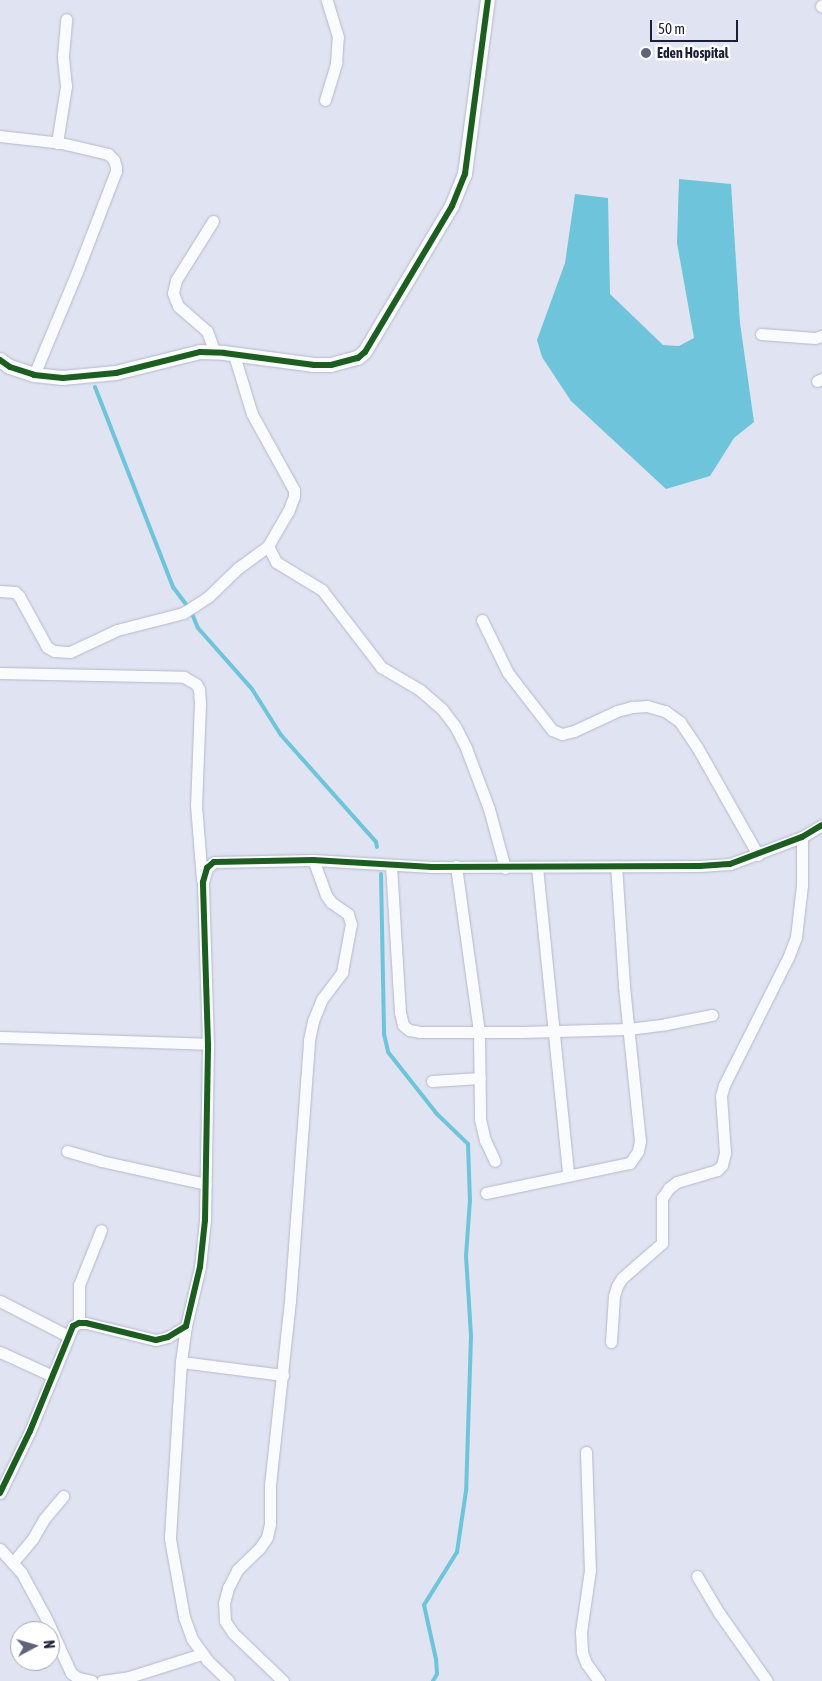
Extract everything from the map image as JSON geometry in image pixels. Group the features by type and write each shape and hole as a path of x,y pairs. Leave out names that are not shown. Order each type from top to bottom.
{"street":[{"path":"325,100 336,63 338,37 327,0"},
{"path":"0,360 10,367 34,375 63,378 116,372 200,352 234,354 314,365 331,365 358,358 365,352 452,206 465,174 488,0"},
{"path":"57,142 66,86 62,56 66,19"},
{"path":"0,136 57,142 108,154 114,160 116,171 34,375"},
{"path":"213,221 176,280 173,293 178,306 207,330 215,353"},
{"path":"761,334 815,338 822,336"},
{"path":"0,591 15,592 19,596 46,647 62,652 80,649 117,630 182,612 194,606 208,598 238,568 268,546 288,512 294,496 294,490 252,414 234,354"},
{"path":"268,546 276,562 322,590 381,667 420,690 442,709 455,726 466,748 488,809 505,868"},
{"path":"482,620 508,673 552,730 562,734 574,731 617,711 647,706 665,711 680,722 697,747 758,855"},
{"path":"0,673 184,677 196,684 199,689 196,805 199,860 203,882 208,1044 206,1184 200,1267 186,1326 181,1362 170,1539 184,1617 192,1639 202,1654 229,1681"},
{"path":"203,882 207,868 214,862 313,860 391,865 505,868 730,864 802,837 822,825"},
{"path":"610,1342 614,1296 617,1286 634,1266 662,1243 662,1198 668,1188 676,1182 717,1170 722,1165 725,1153 721,1096 724,1085 788,958 796,937 802,885 802,837"},
{"path":"283,1681 233,1632 225,1621 224,1614 228,1588 236,1570 259,1549 267,1537 270,1524 269,1507 274,1438 283,1375 309,1040 313,1020 322,999 342,972 351,924 348,914 331,902 326,895 313,860"},
{"path":"391,865 400,1012 404,1026 409,1030 420,1032 628,1028 666,1024 712,1015"},
{"path":"456,866 480,1031 480,1119 485,1140 495,1161"},
{"path":"486,1193 512,1189 568,1174 630,1163 636,1158 640,1141 628,1028 616,866"},
{"path":"537,867 568,1174"},
{"path":"0,1038 208,1044"},
{"path":"432,1081 480,1078"},
{"path":"67,1151 101,1161 206,1184"},
{"path":"79,1323 79,1286 101,1230"},
{"path":"0,1302 68,1336"},
{"path":"0,1493 19,1456 73,1326 79,1323 156,1340 168,1338 186,1326"},
{"path":"0,1352 53,1376"},
{"path":"181,1362 283,1375"},
{"path":"586,1452 590,1570 580,1632 582,1652 586,1664 599,1681"},
{"path":"14,1561 63,1496"},
{"path":"0,1549 14,1561 46,1618 70,1673 78,1678 92,1681"},
{"path":"697,1576 719,1613 767,1681"},
{"path":"102,1681 129,1677 202,1654"}],"water":[{"path":"679,179 731,184 740,323 754,422 734,438 710,476 666,489 571,401 542,357 537,340 565,263 575,194 608,198 610,294 663,345 679,346 694,338 677,243"}],"waterway":[{"path":"95,387 173,587 191,611 198,628 252,689 281,735 376,842 377,847"},
{"path":"381,874 384,1034 388,1052 437,1114 468,1144 470,1200 466,1256 471,1336 466,1491 457,1552 424,1605 436,1659 437,1674 433,1681"}],"cycle path":[{"path":"0,360 10,367 34,375 63,378 116,373 200,352 224,353 314,365 331,365 358,358 365,352 452,206 465,174 488,0"},
{"path":"0,1493 30,1431 73,1326 79,1323 86,1323 156,1340 168,1337 186,1326 200,1267 205,1220 208,1044 203,882 207,868 214,862 313,860 432,867 700,866 730,864 802,837 822,825"}],"place":[{"name":"Eden Hospital","path":"646,53"}]}
